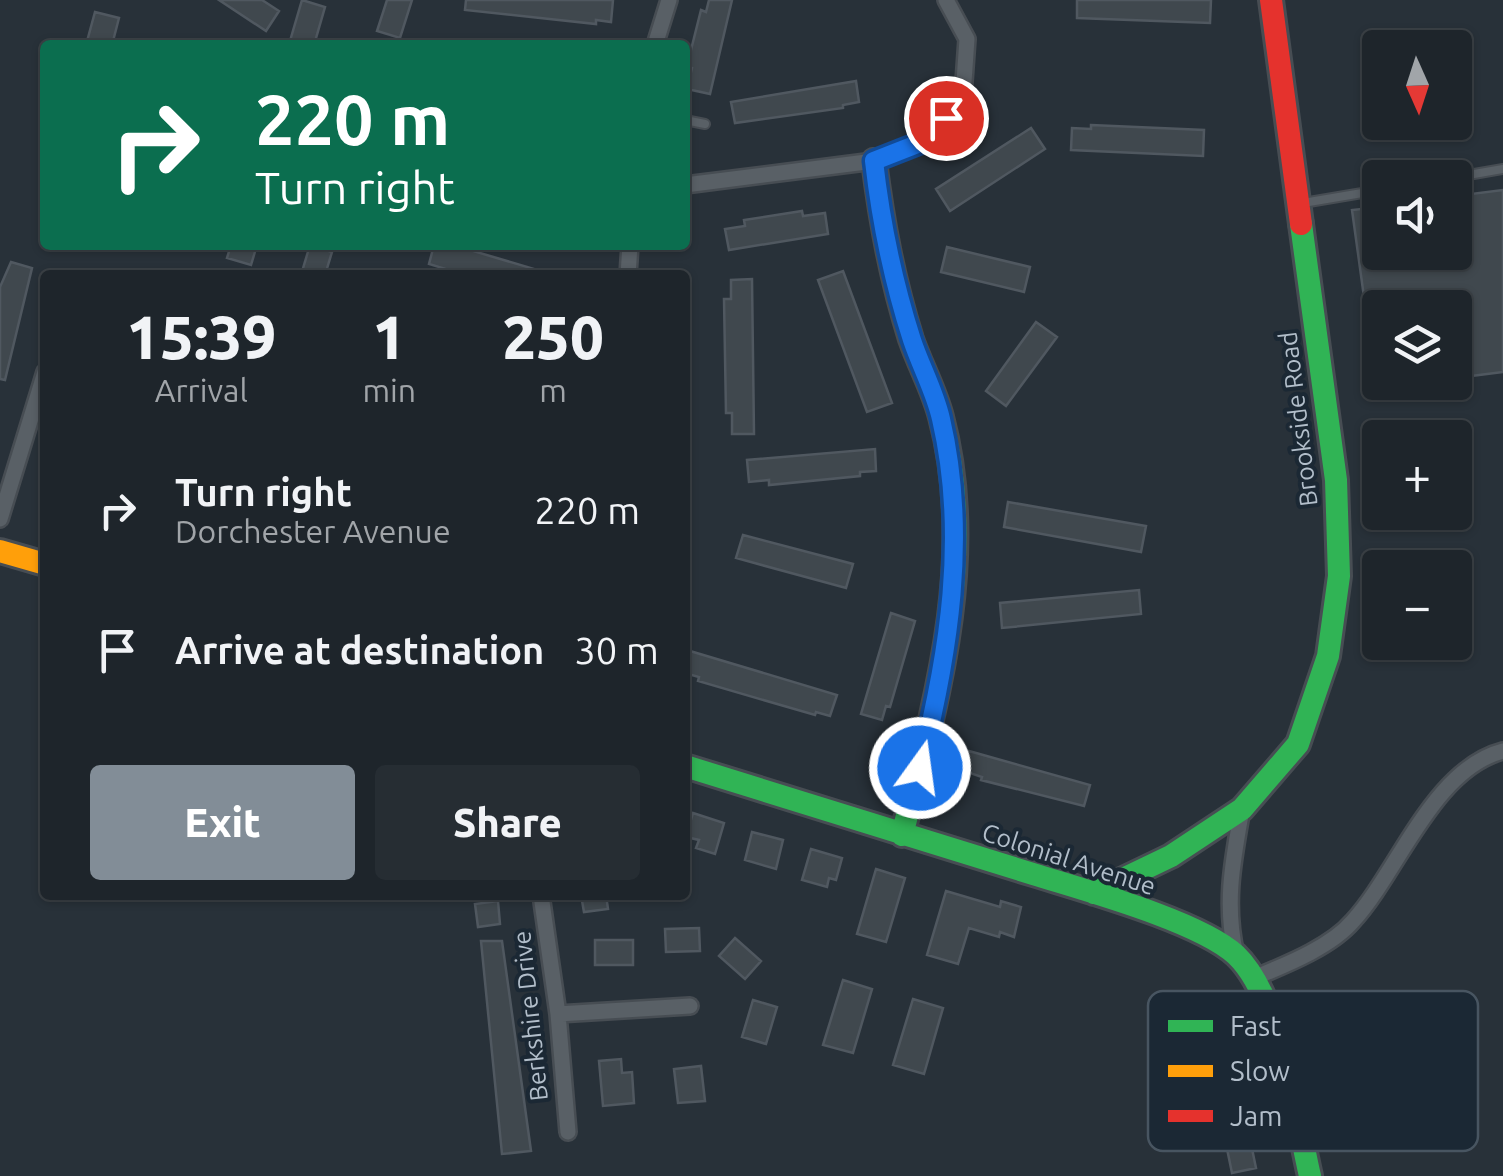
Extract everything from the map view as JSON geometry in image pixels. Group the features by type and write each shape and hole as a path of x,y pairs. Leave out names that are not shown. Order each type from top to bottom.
{"street":[{"path":"657,40 669,0"},
{"path":"690,184 874,161 930,139 963,96 967,39 946,0"},
{"name":"Brookside Road","path":"1094,892 1171,856 1242,808 1298,744 1328,656 1338,576 1336,480 1271,0"},
{"path":"874,161 884,242 912,341 941,416 955,508 952,606 938,700 902,836"},
{"path":"0,519 40,388"},
{"path":"0,551 40,563"},
{"path":"1254,978 1296,960 1352,924 1432,808 1459,776 1503,752"},
{"name":"Colonial Avenue","path":"690,768 1094,892 1202,933 1236,955 1260,991"},
{"path":"1236,955 1228,884 1242,808"},
{"name":"Berkshire Drive","path":"543,900 568,1132"},
{"path":"558,1014 690,1006"},
{"name":"Colonial Avenue","path":"1304,1151 1310,1176"}],"lane":[{"path":"690,121 705,124"},
{"path":"1472,174 1503,169"},
{"path":"1298,204 1362,193"}],"building":[{"path":"219,0 262,0 279,11 266,31"},
{"path":"302,0 325,7 315,40 290,40"},
{"path":"387,0 412,0 400,38 377,31"},
{"path":"466,0 613,0 611,22 596,20 596,24 465,10"},
{"path":"709,0 732,0 710,94 690,90 690,54 701,10 706,12"},
{"path":"1077,0 1211,0 1210,23 1077,18"},
{"path":"95,12 119,18 113,40 87,40"},
{"path":"856,81 859,102 843,108 735,123 731,102"},
{"path":"1091,125 1204,130 1203,156 1071,150 1072,128 1091,129"},
{"path":"1031,128 1045,149 950,211 936,189"},
{"path":"1503,190 1503,372 1472,376 1472,290 1363,290 1352,210 1362,209 1362,270 1472,270 1472,194"},
{"path":"802,211 803,216 825,213 828,234 729,250 725,229 745,226 744,220"},
{"path":"947,247 1030,267 1024,292 941,272"},
{"path":"229,250 256,250 251,265 227,258"},
{"path":"308,250 332,252 327,270 302,270"},
{"path":"433,250 470,250 538,270 449,270 429,264"},
{"path":"11,262 32,268 5,380 0,379 0,287"},
{"path":"843,271 892,403 867,412 818,280"},
{"path":"752,279 754,434 732,434 732,413 726,413 724,299 731,299 731,280"},
{"path":"1036,322 1057,337 1006,406 986,391"},
{"path":"875,449 876,471 860,472 860,476 769,485 769,480 749,482 747,460"},
{"path":"1008,502 1146,526 1141,552 1004,527"},
{"path":"743,535 853,564 846,588 736,558"},
{"path":"1139,590 1141,614 1002,628 1000,603"},
{"path":"891,613 915,621 890,707 886,706 882,720 861,714"},
{"path":"690,651 837,695 830,716 816,712 815,715 698,681 699,677 690,674"},
{"path":"969,751 1090,785 1084,806 981,780 982,777 964,771"},
{"path":"693,813 724,823 715,854 696,848 699,840 690,838"},
{"path":"752,832 783,840 776,869 745,860"},
{"path":"811,849 842,858 836,880 829,878 827,887 802,880"},
{"path":"876,869 905,878 886,942 857,934"},
{"path":"946,891 1000,907 1001,901 1021,907 1014,937 969,928 958,964 927,955"},
{"path":"582,900 607,900 608,909 584,912"},
{"path":"498,901 500,924 478,927 475,904"},
{"path":"699,928 700,951 666,952 665,929"},
{"path":"735,938 761,961 745,979 719,956"},
{"path":"595,940 633,940 633,965 595,965"},
{"path":"481,941 502,941 531,1151 502,1154"},
{"path":"843,980 872,989 853,1053 823,1045"},
{"path":"913,999 943,1008 924,1074 893,1065"},
{"path":"753,1000 777,1007 766,1044 742,1037"},
{"path":"621,1059 622,1073 632,1072 634,1103 603,1106 599,1061"},
{"path":"701,1066 705,1101 678,1103 674,1069"},
{"path":"1227,1151 1252,1151 1256,1168 1232,1173"}],"traffic: fast":[{"path":"874,161 898,294 941,417 951,469 955,522 949,628 902,835"},
{"path":"1094,893 1171,856 1242,809 1298,744 1328,656 1339,576 1336,480 1301,224"},
{"path":"690,768 1169,919 1219,942 1236,955 1261,991"},
{"path":"1305,1151 1310,1176"}],"traffic: slow":[{"path":"0,551 40,563"}],"traffic: jam":[{"path":"1271,0 1301,224"}],"route":[{"path":"920,768 938,700 952,606 955,508 941,416 912,341 884,242 874,161 930,139 946,118"}]}
